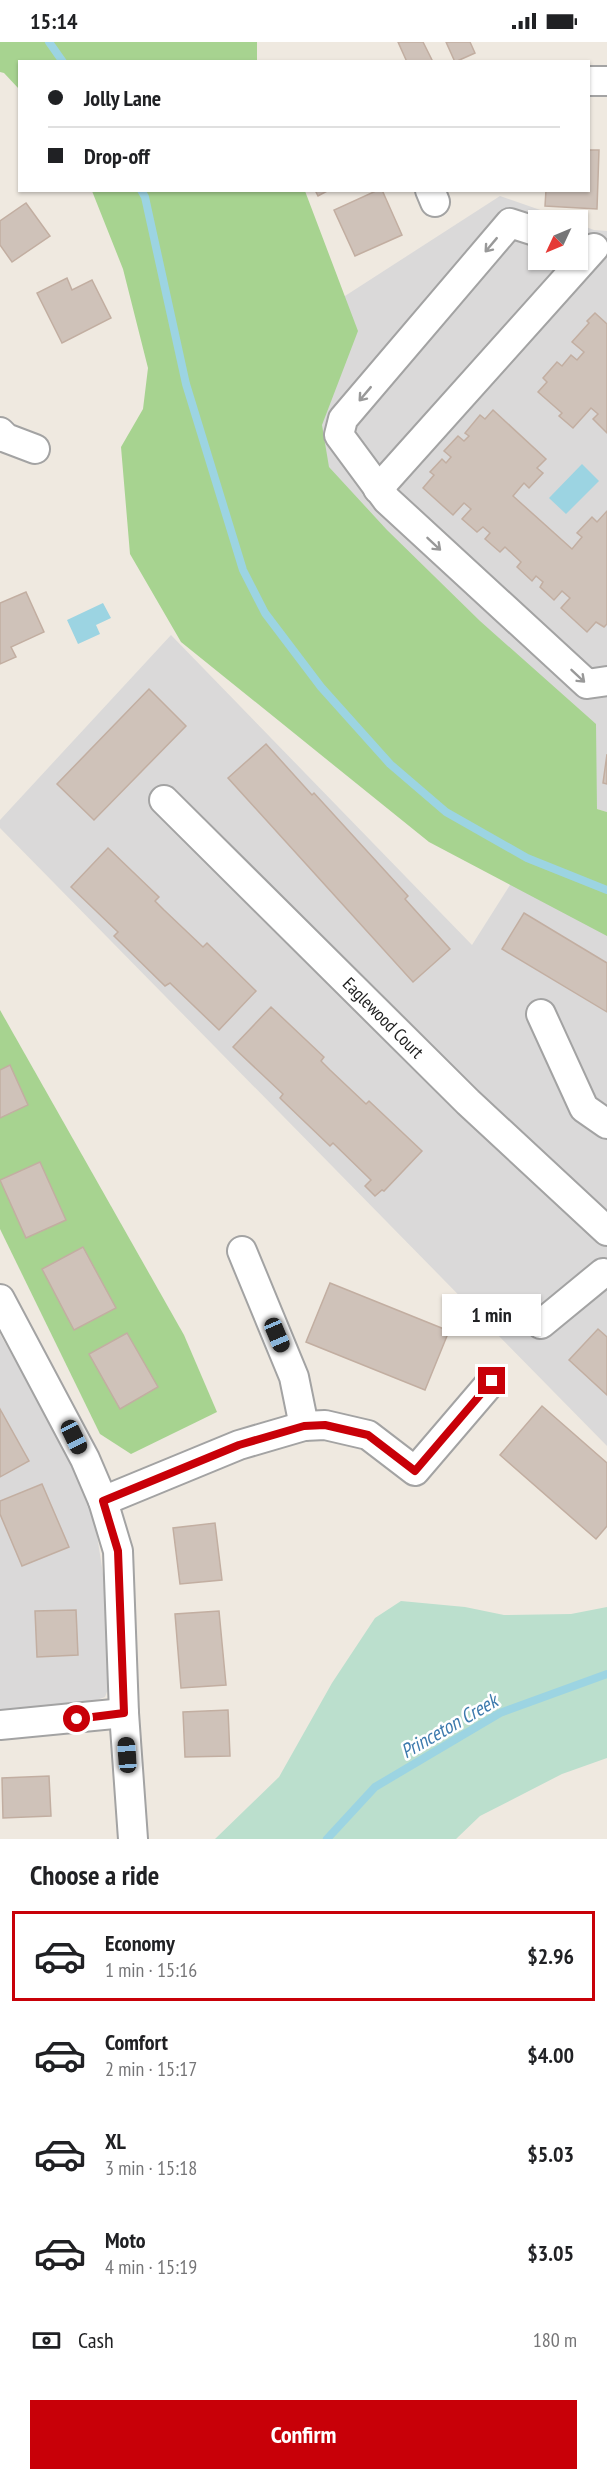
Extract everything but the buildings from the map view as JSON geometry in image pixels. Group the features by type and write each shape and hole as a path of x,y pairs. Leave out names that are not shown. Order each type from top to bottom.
{"street":[{"path":"590,81 607,81"},
{"path":"528,229 510,223 343,419 339,435 387,500 587,684 607,681"},
{"path":"378,489 593,248"},
{"path":"0,432 6,438 35,449"},
{"name":"Eaglewood Court","path":"164,800 468,1102 607,1231"},
{"path":"541,1014 584,1108 607,1124"},
{"path":"242,1251 294,1377 304,1426"},
{"path":"541,1324 606,1278"},
{"path":"0,1299 64,1416 103,1501 118,1551 124,1713 133,1839"},
{"path":"103,1501 239,1445 304,1426 325,1425 368,1435 415,1471 492,1381"},
{"path":"0,1725 124,1713"}],"shaded area":[{"path":"500,196 540,210 528,210 528,270 588,270 588,228 607,231 607,812 597,809 294,463 331,305"},
{"path":"171,635 472,945 517,874 607,909 607,1446 0,828 0,820"},
{"path":"0,1334 63,1446 94,1516 108,1606 111,1681 105,1697 86,1704 0,1711"}],"green space":[{"path":"0,42 257,42 257,60 18,60 18,88 4,73 0,72"},
{"path":"92,192 305,192 358,331 322,425 329,467 387,530 480,621 596,724 597,809 607,812 607,936 429,842 181,642 130,554 121,447 143,409 148,368 123,269"},
{"path":"0,1010 184,1335 217,1412 131,1454 100,1434 0,1229"},
{"path":"401,1601 465,1607 504,1615 571,1614 607,1607 607,1758 562,1774 480,1816 456,1839 215,1839 279,1777 332,1683 375,1618"}],"water":[{"path":"582,464 599,481 566,514 549,498"},
{"path":"103,603 111,618 96,625 100,634 78,644 67,620"}],"waterway":[{"path":"49,42 62,60"},
{"path":"142,192 186,384 243,570 265,613 321,687 390,764 446,812 527,858 607,890"},
{"name":"Princeton Creek","path":"327,1839 375,1787 500,1713 607,1674"}],"route":[{"path":"77,1719 124,1713 118,1551 103,1501 239,1445 304,1426 325,1425 368,1435 415,1471 492,1381"}]}
